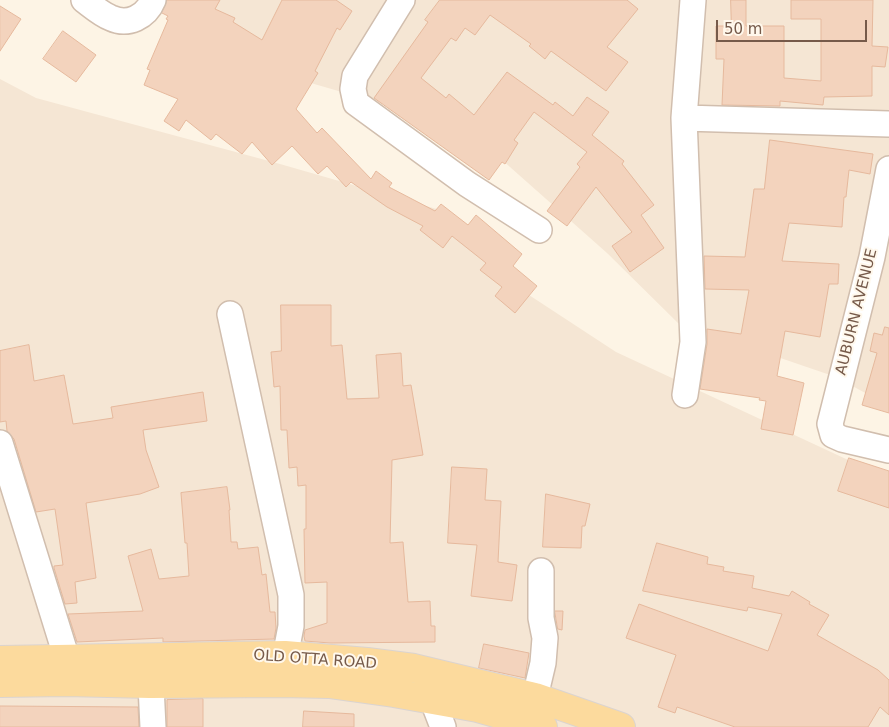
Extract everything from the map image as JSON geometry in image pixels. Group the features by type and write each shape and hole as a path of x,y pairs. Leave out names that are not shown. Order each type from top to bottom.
{"main road":[{"name":"OLD OTTA ROAD","path":"0,660 285,655 367,662 414,668 535,697 621,727"},
{"name":"OLD OTTA ROAD","path":"0,683 150,684 280,682 329,684 478,708 543,727"}],"street":[{"path":"84,0 112,19 126,21 139,18 153,0"},
{"path":"402,0 356,76 352,88 356,103 467,184 539,230"},
{"path":"685,395 693,342 684,118 694,0"},
{"path":"684,118 889,124"},
{"name":"AUBURN AVENUE","path":"889,168 872,257 830,424 833,435 842,439 889,450"},
{"path":"230,314 291,595 291,626 280,682"},
{"path":"0,443 66,659"},
{"path":"535,697 543,663 544,646 541,618 541,571"},
{"path":"149,657 153,727"},
{"path":"433,701 443,727"}],"shaded area":[{"path":"160,0 889,0 889,406 836,377 678,323 607,253 466,128 297,79"},
{"path":"0,79 36,98 280,164 454,214 529,295 616,352 889,479 889,727 0,727"}],"building":[{"path":"167,0 220,0 215,9 235,18 233,22 262,40 282,0 336,0 352,11 340,30 337,28 315,71 318,73 296,109 317,133 322,128 371,179 376,171 392,183 389,187 435,211 441,204 468,225 476,215 522,254 513,266 537,286 515,313 495,296 502,287 480,270 486,263 452,236 443,248 420,230 423,226 387,207 351,182 346,187 327,166 318,174 292,146 272,165 252,142 242,154 216,134 211,140 186,120 179,131 164,121 178,99 144,85 150,70 147,69 168,20 166,19 168,16 162,13"},
{"path":"440,0 627,0 638,9 607,47 628,62 606,91 551,51 545,59 529,46 531,44 490,15 475,35 465,28 456,41 451,38 421,78 446,98 449,94 474,115 507,72 553,105 555,102 573,116 587,97 609,112 592,135 624,161 622,164 654,205 641,215 664,248 630,272 612,246 632,232 596,187 567,226 547,211 580,167 577,164 587,152 534,112 514,140 518,143 505,164 502,162 489,180 374,98 428,22 425,20"},
{"path":"731,0 746,0 746,26 784,26 784,78 821,81 821,19 791,19 791,0 873,0 872,46 888,47 885,67 872,66 872,96 824,97 823,105 780,101 780,106 722,105 724,59 716,59 716,26 731,26"},
{"path":"0,6 21,19 0,51"},
{"path":"63,31 96,55 76,82 43,59"},
{"path":"770,140 873,154 870,174 849,170 846,197 844,197 842,227 789,223 782,261 839,264 838,284 829,284 820,337 785,331 777,376 804,383 793,435 761,429 766,401 759,400 760,398 700,389 707,344 707,329 741,334 749,290 705,289 704,256 745,257 754,189 764,189"},
{"path":"281,305 331,305 331,346 342,345 347,399 379,398 376,355 401,353 403,386 411,385 423,455 392,460 390,543 403,542 408,602 430,601 431,626 435,626 435,642 330,643 305,641 305,630 327,623 327,582 305,583 304,529 306,529 306,485 298,486 297,467 289,468 287,430 281,430 280,386 274,387 271,352 281,351"},
{"path":"885,327 889,328 889,413 862,405 877,353 870,351 874,333 882,335"},
{"path":"29,345 34,381 64,375 73,424 113,418 111,407 203,392 207,421 143,430 146,450 159,487 140,494 86,503 96,578 75,582 77,603 65,604 54,568 54,566 63,565 55,509 36,512 14,439 7,431 6,421 0,422 0,351"},
{"path":"849,458 889,471 889,508 838,491"},
{"path":"452,467 487,469 485,500 501,501 498,562 517,565 512,601 471,596 477,545 448,543"},
{"path":"227,487 231,542 237,542 238,549 258,547 262,575 266,574 270,612 275,612 276,628 274,639 163,642 163,638 77,642 68,614 143,611 128,556 151,549 159,579 189,576 181,493"},
{"path":"546,494 590,504 585,526 582,526 581,548 543,547"},
{"path":"657,543 708,557 707,564 724,567 723,571 754,576 752,588 789,596 792,591 810,602 809,604 829,615 817,635 878,670 889,680 889,715 880,707 868,727 735,727 677,707 675,713 658,707 676,655 626,638 639,604 768,651 782,614 748,607 747,611 643,591"},
{"path":"555,611 563,611 562,630 558,629"},
{"path":"484,644 529,653 525,678 479,668"},
{"path":"203,699 203,727 167,727 167,700"},
{"path":"0,706 138,707 139,727 0,727"},
{"path":"304,711 354,714 354,727 303,727"}]}
